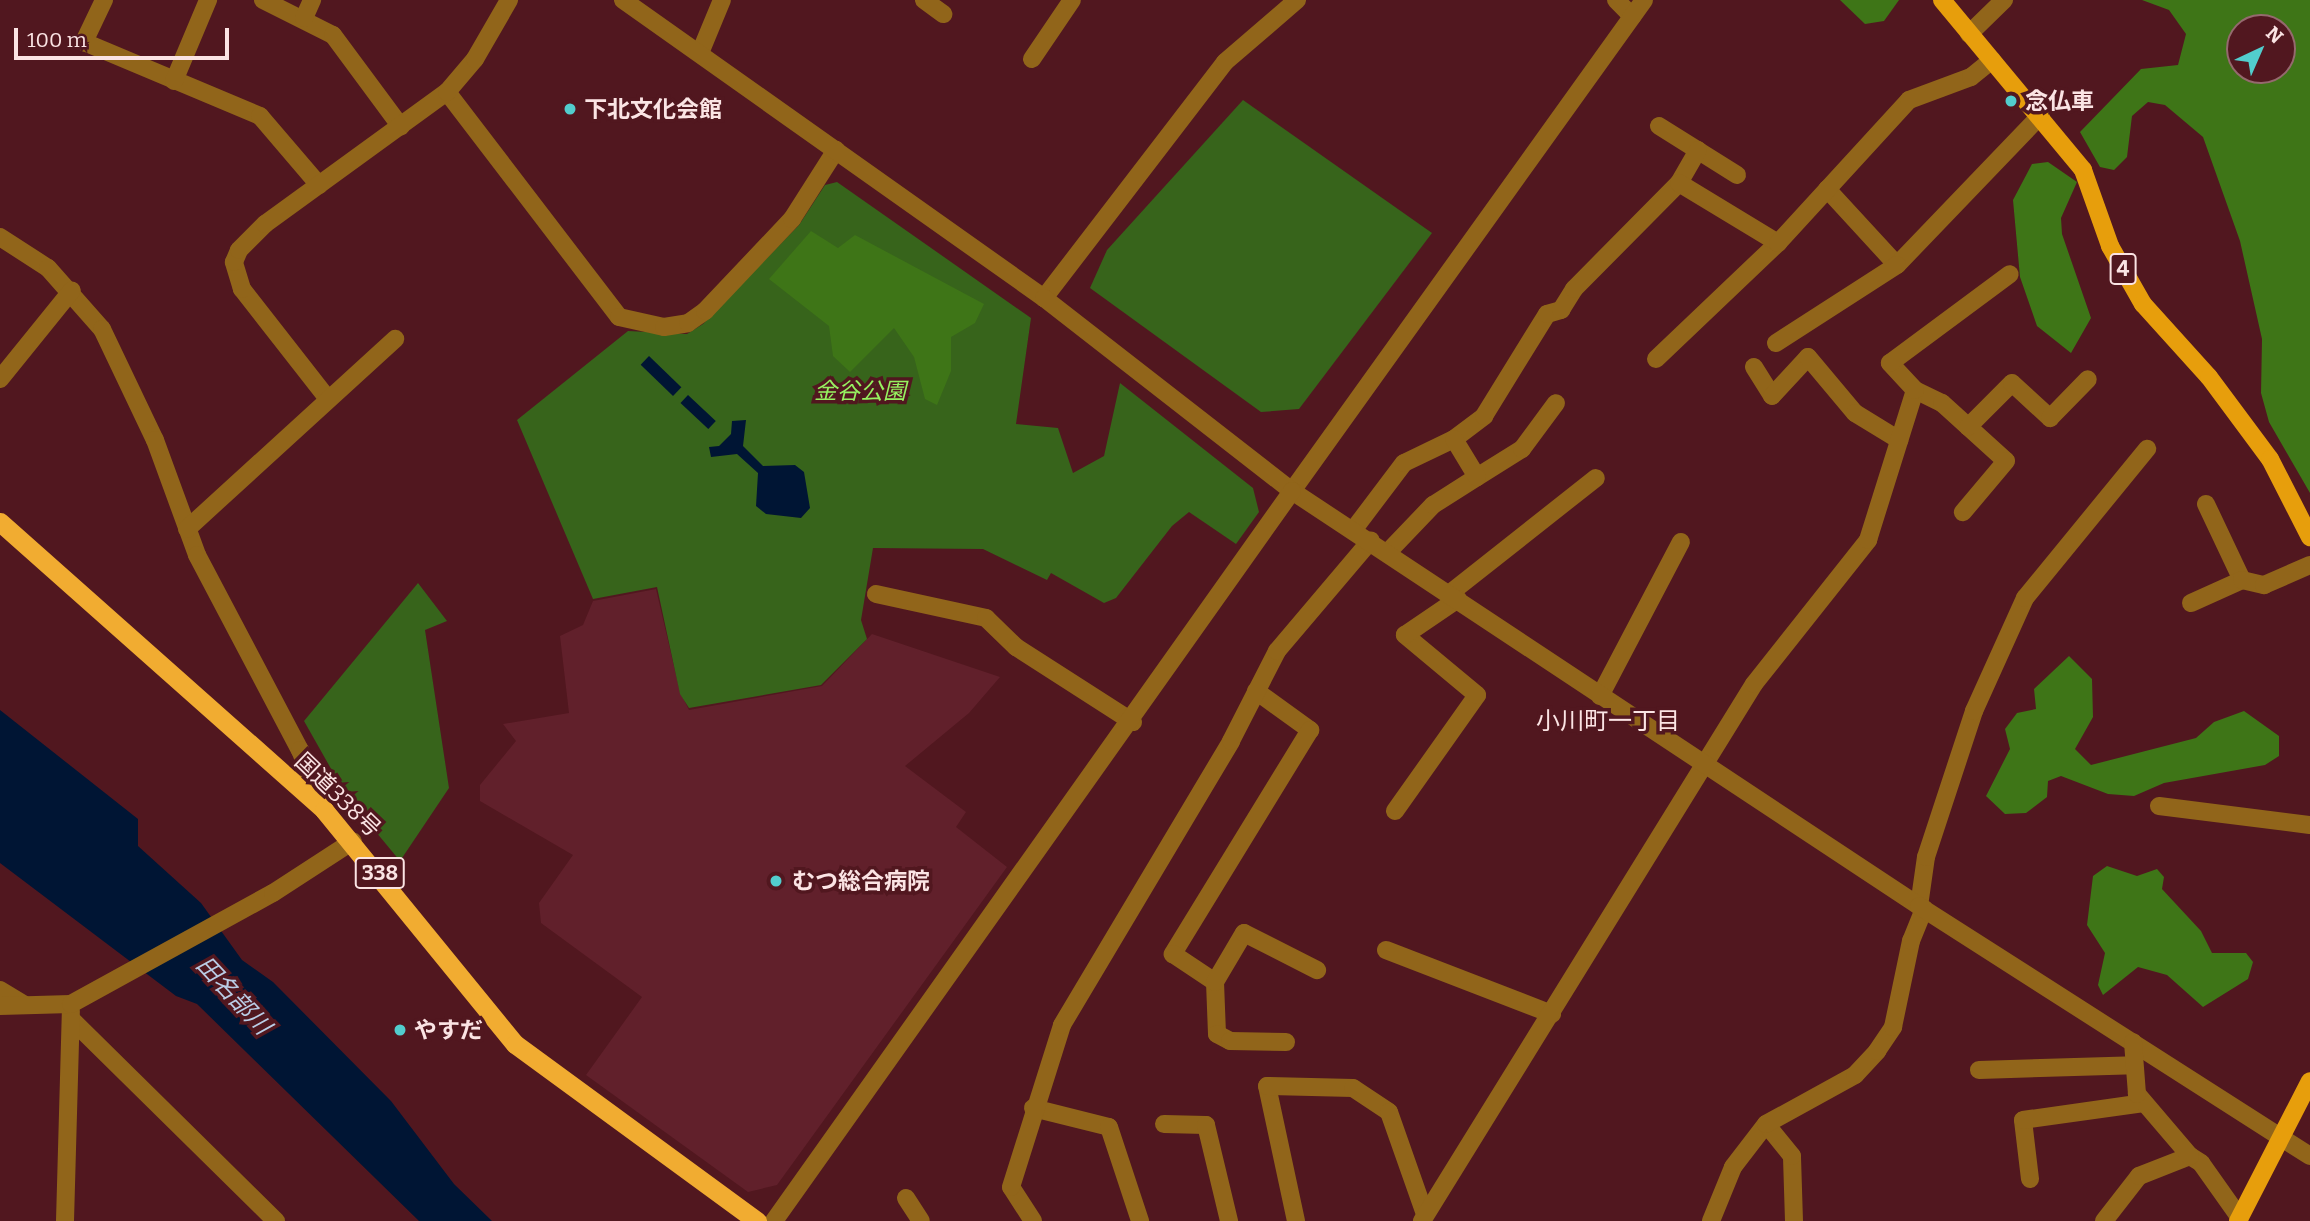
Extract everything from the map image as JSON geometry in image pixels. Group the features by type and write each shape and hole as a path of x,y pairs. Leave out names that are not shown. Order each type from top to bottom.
{"highway":[{"name":"国道338号","path":"0,522 324,810 354,841 515,1044 757,1221"}],"main road":[{"name":"4","path":"1942,0 2041,115 2083,170 2110,246 2143,304 2209,377 2270,459 2310,537"},
{"path":"2239,1219 2277,1139 2310,1081"}],"street":[{"path":"104,0 84,43 269,122 319,184"},
{"path":"174,82 208,0"},
{"path":"263,0 332,35 401,127"},
{"path":"304,19 312,0"},
{"path":"328,399 242,289 234,262 249,237 447,92 475,59 509,0"},
{"path":"623,0 1044,298 1293,491 1389,551 1601,696 1921,908 2133,1042 2277,1139 2310,1156"},
{"path":"700,53 722,0"},
{"path":"924,0 943,14"},
{"path":"1032,59 1072,0"},
{"path":"1044,298 1225,62 1297,0"},
{"path":"1616,0 1632,16"},
{"path":"774,1221 1133,722 1293,491 1644,0"},
{"path":"1969,34 2004,0"},
{"path":"1656,359 1778,243 1909,100 1971,77 1992,60"},
{"path":"447,92 619,317 664,327 697,318 724,291 792,219 836,150"},
{"path":"1776,343 1897,265 2041,115"},
{"path":"1659,126 1737,175"},
{"path":"1354,529 1404,463 1454,439 1484,416 1547,314 1561,310 1574,289 1679,183 1698,150"},
{"path":"1679,183 1778,243"},
{"path":"1827,189 1897,265"},
{"path":"0,237 72,290 102,329 130,382 187,529 300,750 324,810"},
{"path":"1962,512 2006,461 1942,402 1915,390 1890,363 2010,274"},
{"path":"0,379 72,290"},
{"path":"187,529 396,339"},
{"path":"1754,368 1772,397 1808,357 1856,413 1899,440"},
{"path":"1968,427 2012,383 2050,418 2088,379"},
{"path":"1423,1217 1552,1014 1754,684 1868,540 1915,390"},
{"path":"1389,551 1433,505 1522,449 1556,403"},
{"path":"1454,439 1477,477"},
{"path":"1712,1221 1733,1167 1766,1124 1855,1075 1877,1052 1893,1027 1911,941 1921,908 1926,858 1974,711 2025,598 2147,449"},
{"path":"1395,811 1477,695 1405,635 1596,478"},
{"path":"2206,504 2242,580"},
{"path":"1033,1221 1011,1186 1033,1108 1062,1025 1277,651 1371,540"},
{"path":"1601,696 1681,542"},
{"path":"2191,603 2242,580 2264,585 2310,565"},
{"path":"876,594 986,618 1016,647 1133,722"},
{"path":"1215,982 1174,954 1310,730 1256,691"},
{"path":"2159,806 2310,825"},
{"path":"71,1012 122,978 272,893 354,841"},
{"path":"1286,1042 1230,1041 1217,1034 1215,982 1244,933 1318,970"},
{"path":"1386,950 1552,1014"},
{"path":"0,990 23,1004"},
{"path":"0,1006 23,1004 71,1012 276,1221"},
{"path":"65,1221 71,1012"},
{"path":"2133,1042 2137,1094 2190,1156 2201,1163 2239,1219"},
{"path":"1979,1070 2134,1065"},
{"path":"1296,1221 1267,1086 1353,1088 1380,1104 1389,1112 1423,1217"},
{"path":"2030,1180 2023,1120 2144,1102"},
{"path":"1033,1108 1109,1127 1140,1221"},
{"path":"1164,1124 1206,1125 1229,1221"},
{"path":"1766,1124 1792,1156 1794,1221"},
{"path":"2104,1221 2139,1176 2190,1156"},
{"path":"906,1198 920,1221"}],"shaded area":[{"name":"むつ総合病院","path":"656,589 680,692 689,710 822,686 872,634 1000,677 969,713 905,766 966,812 956,827 1007,867 777,1185 748,1192 586,1075 642,997 541,923 539,903 573,855 480,801 480,785 516,741 503,724 569,713 560,636 583,625 593,601"}],"green space":[{"path":"1840,0 1899,0 1884,21 1865,24"},
{"path":"2142,0 2310,0 2310,493 2269,422 2261,393 2262,339 2240,241 2203,137 2165,105 2148,102 2132,116 2127,157 2114,170 2100,167 2080,132 2141,69 2178,65 2186,34 2169,10"},
{"path":"1243,100 1432,233 1299,409 1261,412 1090,288 1107,250"},
{"path":"2048,162 2077,182 2061,218 2062,234 2091,318 2071,353 2037,326 2020,277 2013,200 2032,164"},
{"name":"金谷公園","path":"837,182 1031,318 1016,424 1058,428 1073,473 1104,456 1120,383 1253,488 1259,512 1236,544 1189,512 1172,526 1116,598 1104,603 1051,573 1047,580 983,549 873,548 861,620 867,639 821,685 689,708 680,694 657,587 593,599 517,420 628,331 687,334 703,324 799,225 825,185"},
{"path":"811,231 838,248 855,235 984,304 975,323 951,337 951,371 937,405 925,399 914,357 894,328 850,372 833,356 829,326 769,279"},
{"path":"418,583 447,621 425,630 449,788 400,861 347,797 304,721"},
{"path":"2069,656 2092,679 2093,717 2075,749 2091,765 2196,738 2214,722 2244,711 2279,736 2279,756 2265,765 2164,783 2134,796 2108,794 2061,776 2048,781 2047,797 2026,813 2005,814 1986,796 2010,749 2005,729 2017,713 2036,709 2034,689"},
{"path":"2107,866 2137,876 2157,869 2164,877 2162,889 2201,931 2212,953 2246,953 2253,962 2248,979 2203,1007 2167,975 2138,967 2103,995 2098,985 2105,953 2087,925 2093,876"}],"water":[{"path":"649,356 681,387 673,396 641,365"},
{"path":"688,395 716,421 708,429 680,403"},
{"path":"746,420 743,446 763,466 795,465 804,472 810,508 801,518 766,514 756,506 758,473 737,454 711,457 709,447 719,446 731,434 732,421"},
{"name":"田名部川","path":"0,710 138,819 138,846 201,903 242,960 273,982 391,1101 454,1184 492,1221 419,1221 197,1004 176,996 0,863"}],"place":[{"name":"念仏車","path":"2011,101"},
{"name":"下北文化会館","path":"570,109"},
{"name":"むつ総合病院","path":"776,881"},
{"name":"やすだ","path":"400,1030"}],"district":[{"name":"小川町一丁目","path":"1608,722"}]}
